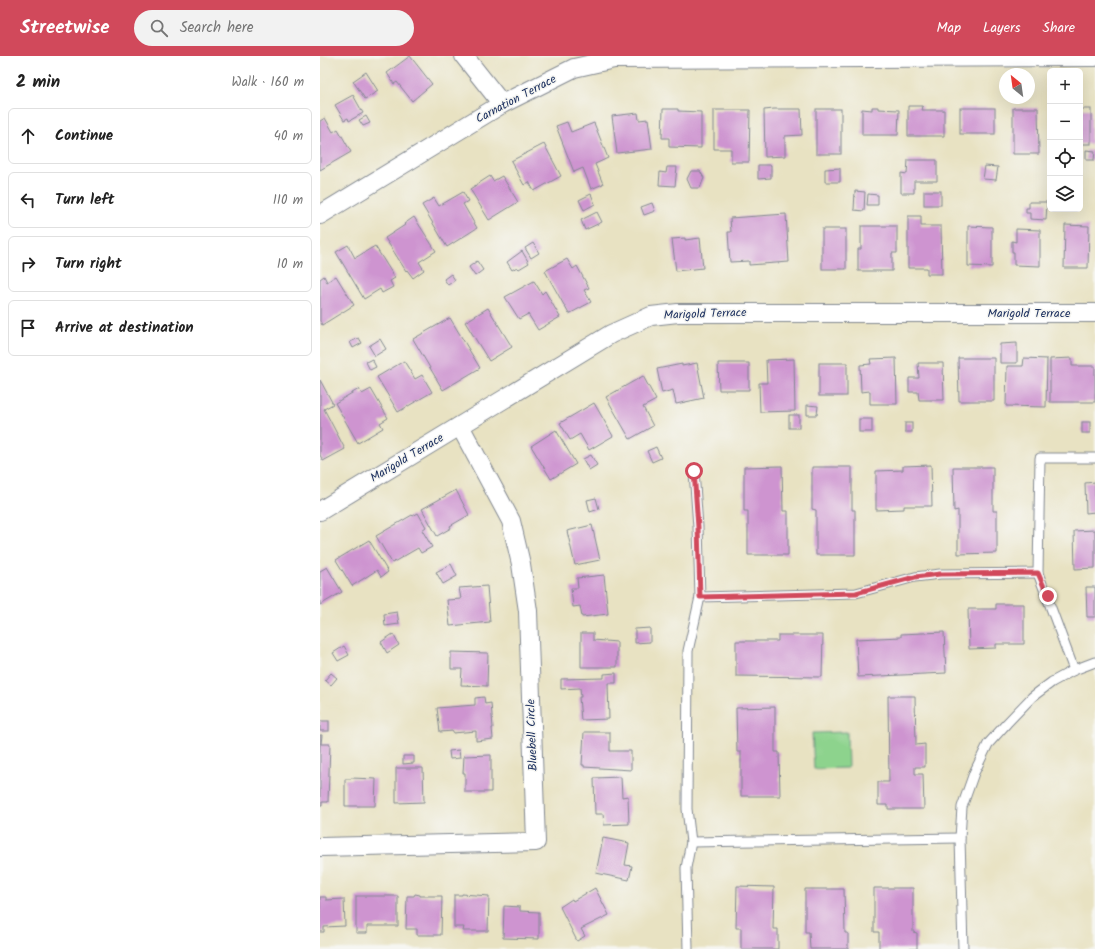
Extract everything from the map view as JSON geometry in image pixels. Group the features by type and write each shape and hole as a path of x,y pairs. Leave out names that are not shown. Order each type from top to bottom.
{"street":[{"path":"464,56 502,104"},
{"name":"Carnation Terrace","path":"320,215 502,104 574,68 614,59 1095,57"},
{"name":"Marigold Terrace","path":"320,511 611,334 651,316 678,313 1095,313"},
{"name":"Bluebell Circle","path":"320,847 536,842 528,611 521,564 511,521 460,426"}],"lane":[{"path":"1074,670 1038,573 1040,458 1095,458"},
{"path":"688,949 686,868 691,842 687,809 688,651 700,597 698,527 694,471"},
{"path":"700,597 856,593 915,577 940,574 1038,573"},
{"path":"963,949 960,838 962,807 974,773 988,744 1032,697 1052,682 1074,670 1095,662"},
{"path":"691,842 960,838"}],"green space":[{"path":"847,732 848,768 814,769 812,733"}],"building":[{"path":"410,56 432,84 412,101 397,82 394,84 387,73"},
{"path":"366,72 378,91 365,99 353,81"},
{"path":"353,95 363,113 349,121 348,118 344,120 335,105"},
{"path":"908,106 923,106 922,110 944,110 944,136 908,136"},
{"path":"872,107 878,107 878,109 899,110 898,135 862,135 862,109 872,110"},
{"path":"960,108 995,108 995,134 960,134"},
{"path":"1013,108 1038,108 1039,154 1013,154"},
{"path":"663,109 701,112 701,148 669,147 669,138 662,138"},
{"path":"801,109 802,135 785,136 785,156 765,157 764,110"},
{"path":"816,109 841,109 841,154 816,154"},
{"path":"1083,109 1091,109 1091,144 1083,144"},
{"path":"714,110 750,110 749,162 731,162 731,149 714,149"},
{"path":"638,113 639,120 648,119 652,149 617,153 612,116"},
{"path":"366,116 370,123 363,126 359,120"},
{"path":"325,118 333,132 338,129 351,152 320,170 320,121"},
{"path":"567,122 571,132 594,123 608,158 595,164 603,184 591,189 583,168 574,172 556,126"},
{"path":"544,144 561,176 534,191 529,182 524,185 511,161"},
{"path":"1086,150 1095,151 1094,160 1086,160"},
{"path":"908,160 937,160 937,181 914,181 914,193 901,193 901,173 907,174"},
{"path":"758,165 771,165 771,178 758,179"},
{"path":"985,166 998,167 996,180 983,179"},
{"path":"667,167 677,167 675,186 659,185 660,172 666,173"},
{"path":"840,168 840,182 825,182 825,169"},
{"path":"691,171 700,171 704,178 700,188 691,188 687,179"},
{"path":"490,176 493,181 502,176 518,202 489,220 470,189"},
{"path":"855,191 865,192 864,211 854,210"},
{"path":"924,191 941,191 941,205 924,205"},
{"path":"463,192 468,201 463,204 477,228 447,247 422,205 434,198 439,206"},
{"path":"591,194 595,204 584,210 579,200"},
{"path":"868,194 878,195 878,205 867,205"},
{"path":"1029,202 1047,202 1046,220 1030,219 1030,213 1026,213 1026,208 1029,208"},
{"path":"652,203 655,211 644,215 641,207"},
{"path":"597,212 602,222 585,230 581,220"},
{"path":"786,214 789,262 749,265 749,261 730,262 728,232 731,232 730,218"},
{"path":"908,216 921,216 921,226 941,226 942,274 927,274 927,268 908,268"},
{"path":"414,217 436,251 419,262 424,270 413,278 407,270 406,271 385,238 405,225 404,224"},
{"path":"1065,225 1089,226 1088,268 1064,268"},
{"path":"861,226 897,226 897,253 892,253 892,271 858,271 858,249 861,249"},
{"path":"968,226 992,227 992,267 968,266"},
{"path":"822,229 846,229 846,269 822,269"},
{"path":"1016,229 1040,230 1040,266 1014,265 1012,241 1016,242"},
{"path":"685,238 685,240 700,238 703,268 676,271 672,239"},
{"path":"533,243 539,253 531,258 525,248"},
{"path":"348,245 355,258 375,246 395,278 390,281 393,287 382,293 380,289 364,299 336,252"},
{"path":"522,251 529,263 519,269 517,267 512,270 507,262"},
{"path":"567,259 573,269 577,266 589,288 584,290 591,302 569,314 545,271"},
{"path":"477,261 483,270 475,276 469,267"},
{"path":"451,274 455,280 448,285 444,279"},
{"path":"324,276 327,282 336,276 354,305 322,325 320,321 320,279"},
{"path":"534,281 542,294 545,291 560,317 538,330 528,314 519,319 505,297"},
{"path":"488,308 512,347 489,361 465,322"},
{"path":"450,318 480,368 443,390 413,339"},
{"path":"359,338 362,343 353,348 350,342"},
{"path":"380,339 386,349 375,356 369,346"},
{"path":"1017,343 1017,363 1000,363 1000,344"},
{"path":"896,358 897,404 870,404 870,391 861,392 860,365 871,364 870,359"},
{"path":"958,358 994,358 994,401 959,401"},
{"path":"1024,358 1047,359 1046,407 1006,406 1007,366 1023,366"},
{"path":"1072,358 1072,366 1095,366 1095,402 1050,402 1050,359"},
{"path":"372,359 376,367 370,370 366,362"},
{"path":"794,359 795,411 760,412 759,383 767,383 766,360"},
{"path":"404,361 415,379 422,375 432,392 398,412 377,377"},
{"path":"697,363 704,398 676,404 673,390 662,393 657,369 682,364 682,366"},
{"path":"718,363 749,363 749,390 719,390"},
{"path":"819,363 847,363 847,396 819,396"},
{"path":"918,363 943,363 944,400 919,400 918,392 909,392 909,378 919,378"},
{"path":"643,376 656,400 643,407 653,426 630,439 606,397"},
{"path":"320,380 333,404 324,409 345,449 323,461 320,455"},
{"path":"359,389 362,394 371,389 388,418 380,423 383,428 358,443 335,403"},
{"path":"594,403 613,436 589,450 580,434 570,440 560,423"},
{"path":"807,405 818,406 817,415 807,415"},
{"path":"789,415 799,415 799,428 789,428"},
{"path":"859,419 872,419 872,432 859,432"},
{"path":"1082,422 1090,422 1090,433 1082,433"},
{"path":"905,423 912,423 912,432 905,432"},
{"path":"556,430 576,464 551,479 531,446"},
{"path":"656,447 661,458 652,462 647,451"},
{"path":"591,455 597,465 589,470 583,459"},
{"path":"931,465 932,506 904,506 904,509 876,510 876,471 903,470 903,466"},
{"path":"782,466 783,511 788,511 788,555 748,555 748,511 744,511 744,467"},
{"path":"812,467 852,467 852,510 855,510 855,555 816,555 816,510 812,509"},
{"path":"953,467 993,467 993,511 997,511 997,553 958,554 958,510 954,511"},
{"path":"1095,482 1095,512 1086,513 1085,483"},
{"path":"456,490 469,515 450,526 451,528 437,536 422,509"},
{"path":"596,498 599,509 590,512 587,500"},
{"path":"418,513 426,527 422,530 432,547 421,553 418,548 392,563 376,536"},
{"path":"592,525 600,560 575,565 567,531"},
{"path":"1095,530 1095,568 1075,569 1074,531"},
{"path":"369,540 388,572 381,577 377,570 352,586 336,560"},
{"path":"451,564 457,576 443,584 436,572"},
{"path":"327,567 342,592 320,605 320,571"},
{"path":"604,575 608,614 582,617 580,606 573,607 571,588 578,588 577,578"},
{"path":"487,586 490,622 450,626 447,600 461,599 459,588"},
{"path":"1086,587 1095,587 1095,617 1087,617"},
{"path":"996,604 1024,604 1024,644 996,644 996,648 969,649 968,609 996,609"},
{"path":"397,612 399,624 385,626 384,614"},
{"path":"650,628 650,642 635,643 635,629"},
{"path":"944,632 946,673 858,677 856,639 901,637 901,634"},
{"path":"581,633 593,633 593,640 617,642 617,667 581,667"},
{"path":"393,634 399,645 387,653 381,642"},
{"path":"778,635 823,635 822,677 736,676 736,641 778,641"},
{"path":"344,646 349,655 338,661 333,653"},
{"path":"451,652 488,653 487,686 461,685 462,669 451,669"},
{"path":"331,673 337,678 331,685 325,680"},
{"path":"616,673 616,683 608,683 609,719 581,720 579,697 581,697 580,688 561,689 561,679 604,678 604,674"},
{"path":"888,696 915,696 916,745 925,744 925,767 915,767 915,774 923,774 924,809 888,809 888,805 878,805 878,782 889,782"},
{"path":"484,697 485,704 491,703 493,739 476,741 476,731 453,733 453,731 440,732 437,708 475,705 475,698"},
{"path":"775,707 775,752 779,752 780,796 741,796 741,752 737,752 736,708"},
{"path":"320,721 329,721 329,731 320,731"},
{"path":"584,732 610,732 610,751 631,751 631,770 584,767 584,765 582,765"},
{"path":"320,735 322,735 321,744 330,744 328,802 322,802 322,805 320,805"},
{"path":"459,750 460,758 450,759 449,751"},
{"path":"491,755 491,792 465,792 465,773 463,773 464,756"},
{"path":"403,756 414,756 414,763 403,764"},
{"path":"396,768 423,768 424,802 396,803"},
{"path":"621,777 622,797 628,796 629,824 604,825 603,814 595,814 594,778"},
{"path":"345,779 376,779 375,806 345,806"},
{"path":"603,838 629,843 625,865 632,866 629,880 596,873"},
{"path":"737,886 774,887 773,929 778,929 778,949 741,949 741,928 736,928"},
{"path":"595,888 609,915 581,929 585,936 577,941 560,907 572,899 573,901"},
{"path":"874,888 913,888 913,932 917,933 917,949 879,949 879,932 874,932"},
{"path":"805,889 844,889 845,933 848,933 848,949 810,949 809,932 805,932"},
{"path":"415,894 420,896 442,896 441,935 417,935 417,929 406,929 407,896 414,896"},
{"path":"462,894 489,896 488,931 463,931 464,927 454,927 454,895"},
{"path":"356,896 398,896 398,926 367,926 367,933 356,933"},
{"path":"320,897 326,897 326,900 344,899 345,926 324,927 324,932 320,932"},
{"path":"504,906 520,907 520,911 539,912 539,939 503,938"}],"route":[{"path":"694,471 698,527 700,597 856,593 915,577 940,574 1038,573 1048,596"}]}
